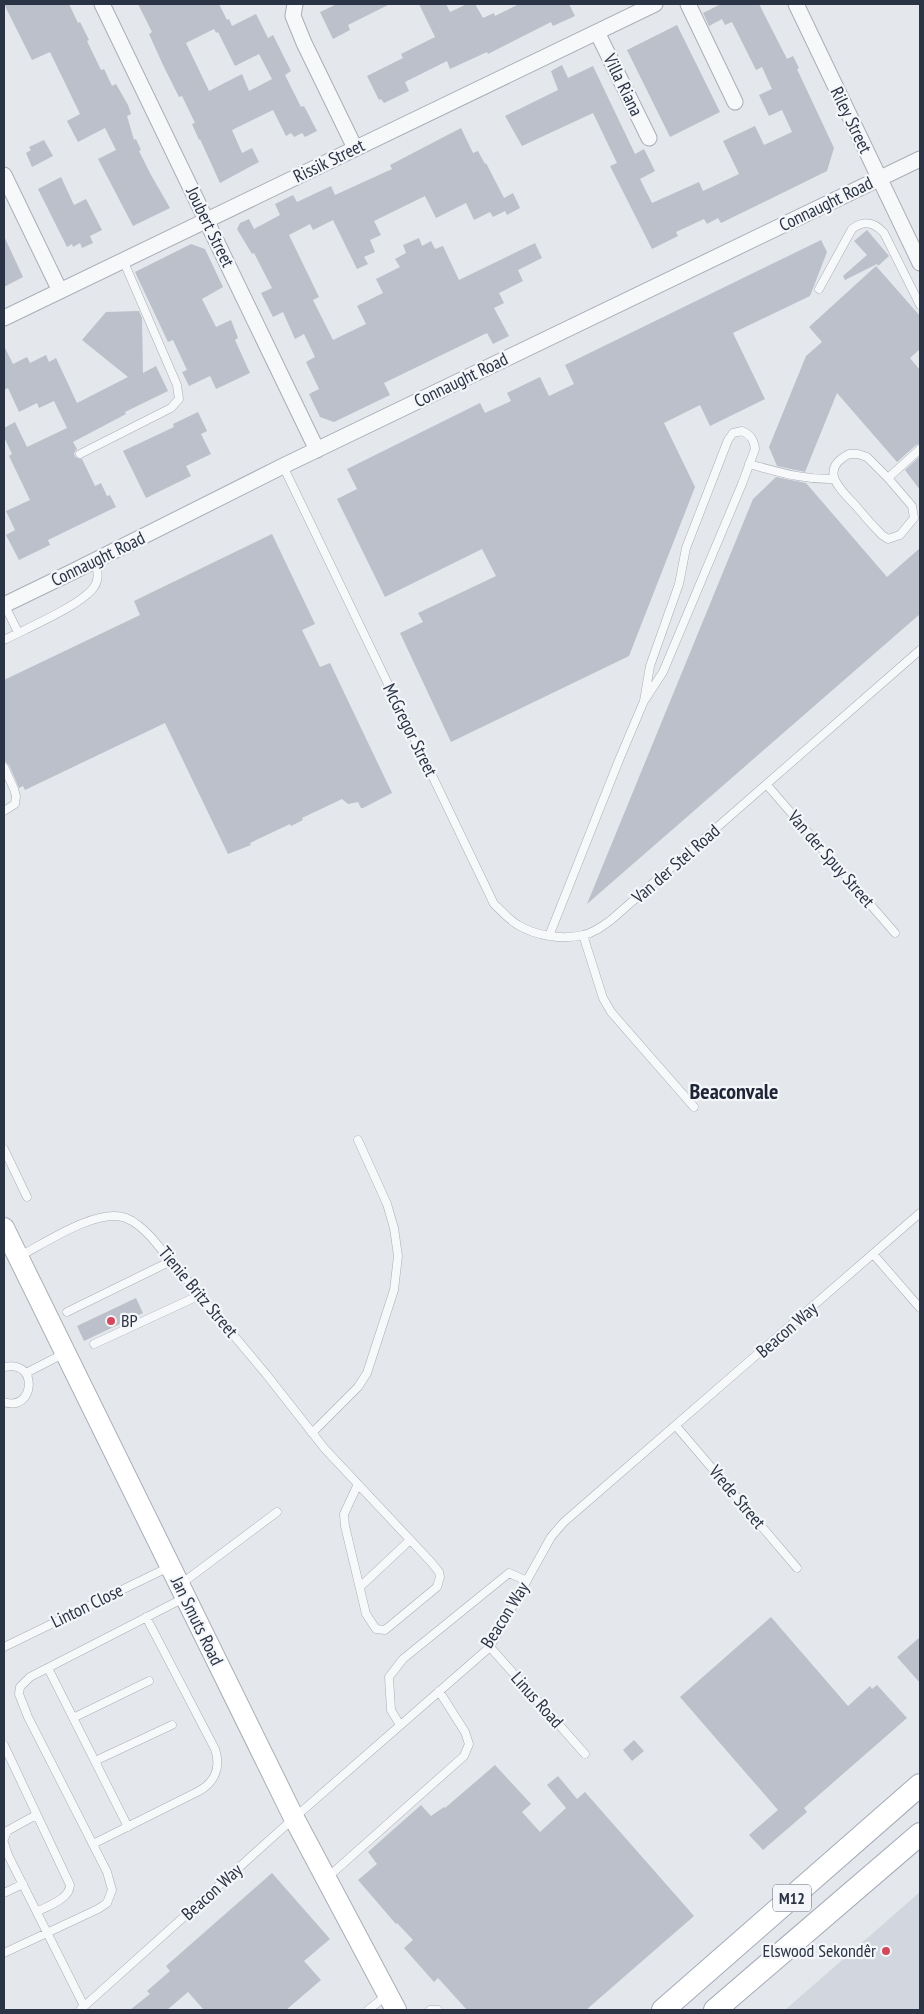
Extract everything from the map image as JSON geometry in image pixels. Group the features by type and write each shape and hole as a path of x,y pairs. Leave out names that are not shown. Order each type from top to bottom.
{"main road":[{"name":"M12","path":"663,2010 920,1785"},
{"name":"M12","path":"715,2010 920,1834"}],"street":[{"name":"Joubert Street","path":"102,4 317,450"},
{"path":"295,4 293,16 304,43 355,148"},
{"name":"Rissik Street","path":"4,318 655,4"},
{"path":"688,4 735,102"},
{"name":"Riley Street","path":"796,4 920,264"},
{"name":"Villa Riana","path":"597,32 649,138"},
{"name":"Connaught Road","path":"4,604 96,561 283,466 920,159"},
{"path":"4,176 60,291"},
{"name":"Jan Smuts Road","path":"4,1228 294,1818 392,2002"}],"lane":[{"path":"819,289 852,229 862,223 868,223 878,226 884,233 920,305"},
{"path":"80,454 171,408 179,400 177,385 123,260"},
{"path":"911,286 920,282"},
{"path":"549,936 644,700 650,666 679,584 686,548 728,440 737,431 746,432 754,443 755,449 663,672 644,700"},
{"path":"888,478 920,449"},
{"path":"849,454 867,457 912,506 914,518 911,524 900,535 888,538 882,536 837,485 834,478 835,463 849,454"},
{"path":"749,464 795,477 834,478"},
{"name":"McGregor Street","path":"283,466 494,904 518,925 535,933 549,936 583,935"},
{"path":"4,640 90,593 96,586 98,577 96,561"},
{"path":"4,604 18,632"},
{"name":"Van der Stel Road","path":"583,935 611,920 767,786 920,650"},
{"path":"4,768 16,796 15,804 4,811"},
{"name":"Van der Spuy Street","path":"767,786 895,933"},
{"path":"583,935 602,998 611,1012 694,1107"},
{"path":"312,1433 352,1394 367,1373 394,1290 398,1256 394,1228 387,1204 358,1140"},
{"path":"4,1149 27,1197"},
{"name":"Beacon Way","path":"82,2008 294,1818 490,1647 559,1527 874,1255 920,1213"},
{"name":"Tienie Britz Street","path":"18,1257 94,1218 110,1216 125,1218 139,1225 200,1295 338,1464 438,1572 440,1577 436,1587 390,1628 380,1630 371,1623 366,1614 361,1586"},
{"path":"874,1255 920,1308"},
{"path":"67,1312 171,1261"},
{"path":"94,1344 200,1295"},
{"path":"26,1374 65,1353"},
{"path":"4,1367 13,1365 20,1368 30,1382 29,1391 23,1399 16,1403 4,1402"},
{"name":"Vrede Street","path":"676,1426 797,1568"},
{"path":"358,1484 347,1505 344,1520 361,1586 410,1541"},
{"path":"4,1953 98,1909 109,1899 112,1885 53,1768 19,1694 20,1687 25,1681 48,1668 146,1617 182,1591 277,1512"},
{"name":"Linton Close","path":"4,1647 170,1566"},
{"path":"400,1725 391,1710 389,1677 404,1659 504,1576 509,1573 527,1580"},
{"path":"93,1844 207,1787 215,1776 218,1765 215,1749 146,1617"},
{"name":"Linus Road","path":"490,1647 585,1754"},
{"path":"48,1668 128,1827"},
{"path":"73,1718 150,1681"},
{"path":"326,1878 464,1756 469,1744 465,1732 439,1691"},
{"path":"95,1761 172,1725"},
{"path":"4,1745 70,1888 66,1895 37,1912"},
{"path":"4,1839 7,1831 36,1815"},
{"path":"4,1849 37,1912 82,2008"},
{"path":"4,1893 23,1884"},
{"path":"368,2010 392,2002"},
{"path":"430,2010 438,2010"}],"shaded area":[{"name":"Elswood Sekondêr","path":"920,1892 920,2010 785,2010"}],"building":[{"path":"4,4 69,4 89,40 87,41 101,70 104,69 112,86 116,84 128,105 131,114 127,116 134,140 136,139 141,150 139,151 170,208 133,226 98,159 116,150 105,128 78,142 67,121 80,114 50,52 32,60"},
{"path":"138,4 219,4 232,26 256,14 268,38 273,35 291,71 285,75 301,107 304,106 317,131 305,137 302,133 294,137 291,133 286,136 273,110 232,130 242,153 252,148 259,162 220,183 192,124 195,123 182,96 179,97 149,34 152,32","holes":["214,29 216,33 218,32 235,66 259,54 272,79 249,91 242,74 209,91 186,43"]},
{"path":"337,4 390,4 348,25 350,30 333,39 320,12"},
{"path":"419,4 446,4 450,12 467,4 475,4 483,18 494,13 495,16 519,4 569,4 575,16 553,26 551,22 488,54 487,52 450,69 447,61 405,82 409,91 384,103 381,99 379,100 367,76 403,58 401,54 435,37"},
{"path":"721,4 759,4 787,59 793,56 799,68 797,69 834,148 827,171 721,223 718,218 707,224 704,219 676,232 678,236 652,249 610,166 617,163 593,113 522,146 505,116 558,90 551,71 562,65 568,78 593,66 635,154 644,149 655,171 640,179 652,203 699,182 703,191 739,174 723,141 755,126 764,145 792,132 782,110 769,116 759,95 772,89 762,67 756,70 732,22 725,25 722,19 709,26 703,13"},
{"path":"677,25 720,112 670,137 627,50"},
{"path":"461,128 473,153 478,151 486,163 504,198 513,193 520,208 507,215 505,211 493,217 490,212 474,220 466,203 436,218 425,196 374,221 381,235 370,240 375,252 364,257 368,264 357,269 333,220 313,230 310,224 289,235 319,297 313,300 333,340 366,324 357,306 383,293 376,279 400,267 395,259 406,253 403,245 419,238 422,246 431,241 435,249 443,246 459,280 535,243 542,258 518,270 523,281 499,293 504,303 494,308 509,336 493,344 487,333 384,383 390,395 334,422 320,417 309,394 319,389 306,362 315,357 304,334 295,339 283,312 273,317 261,293 272,288 254,253 252,254 237,229 240,223 249,219 254,229 280,215 275,204 293,195 297,202 331,186 335,195 392,169 390,165"},
{"path":"44,140 53,156 32,167 26,153 31,150 29,147"},
{"path":"61,177 74,205 86,199 102,230 90,236 93,243 82,248 80,243 73,247 72,244 67,247 38,189"},
{"path":"867,230 889,256 878,266 877,264 845,280 843,276 867,255 854,241"},
{"path":"4,236 23,277 4,287"},
{"path":"821,240 827,252 810,296 733,333 765,399 710,426 700,405 664,423 695,487 629,656 451,742 400,633 423,622 418,613 496,576 482,549 385,597 337,499 357,489 347,469 480,403 485,413 511,401 507,393 540,377 549,396 574,384 565,365"},
{"path":"191,244 205,249 223,287 202,299 216,327 231,320 238,338 235,340 250,373 216,389 210,376 189,386 182,372 187,370 173,340 168,342 135,272"},
{"path":"876,266 920,316 920,349 910,358 920,370 920,444 916,445 897,462 837,393 805,472 777,466 769,447 806,356 822,342 809,327"},
{"path":"139,311 142,318 143,373 156,366 168,391 125,412 126,414 73,442 77,449 74,453 75,457 82,459 95,486 101,483 107,496 110,495 116,507 48,540 50,545 19,560 6,535 15,530 6,511 30,500 9,456 12,454 4,437 4,428 15,422 27,447 67,428 54,401 39,408 37,403 19,412 8,388 4,390 4,346 13,364 27,357 30,363 46,355 49,362 56,358 77,403 128,377 82,340 106,312"},
{"path":"198,412 207,431 201,434 211,454 186,466 191,476 146,498 123,451 174,427 173,424"},
{"path":"920,456 920,490 905,470"},
{"path":"776,477 806,483 887,577 920,548 920,614 587,904 753,499"},
{"path":"272,534 315,624 302,630 320,667 330,663 392,793 363,808 361,808 358,802 348,804 342,799 302,818 303,820 291,826 290,824 250,843 251,845 228,854 165,723 25,790 23,786 19,788 9,765 4,761 4,680 140,615 134,601"},
{"path":"136,1298 143,1313 84,1341 77,1326"},
{"path":"771,1617 848,1706 870,1686 872,1689 877,1685 907,1718 804,1808 807,1812 763,1850 749,1835 778,1810 680,1697"},
{"path":"920,1637 920,1683 897,1657"},
{"path":"634,1740 644,1751 632,1761 623,1750"},
{"path":"495,1765 531,1804 522,1812 540,1832 566,1808 547,1785 558,1776 577,1799 585,1792 694,1916 586,2010 467,2010 438,1978 434,1982 404,1948 413,1940 396,1924 358,1880 377,1864 368,1852 421,1805 431,1816 445,1808"},
{"path":"272,1873 330,1939 304,1961 321,1980 286,2010 204,2010 188,1992 167,2010 130,2010 150,1994 147,1991 170,1971 166,1966"}],"place":[{"name":"BP","path":"111,1321"},
{"name":"Elswood Sekondêr","path":"886,1951"}],"district":[{"name":"Beaconvale","path":"734,1091"}]}
